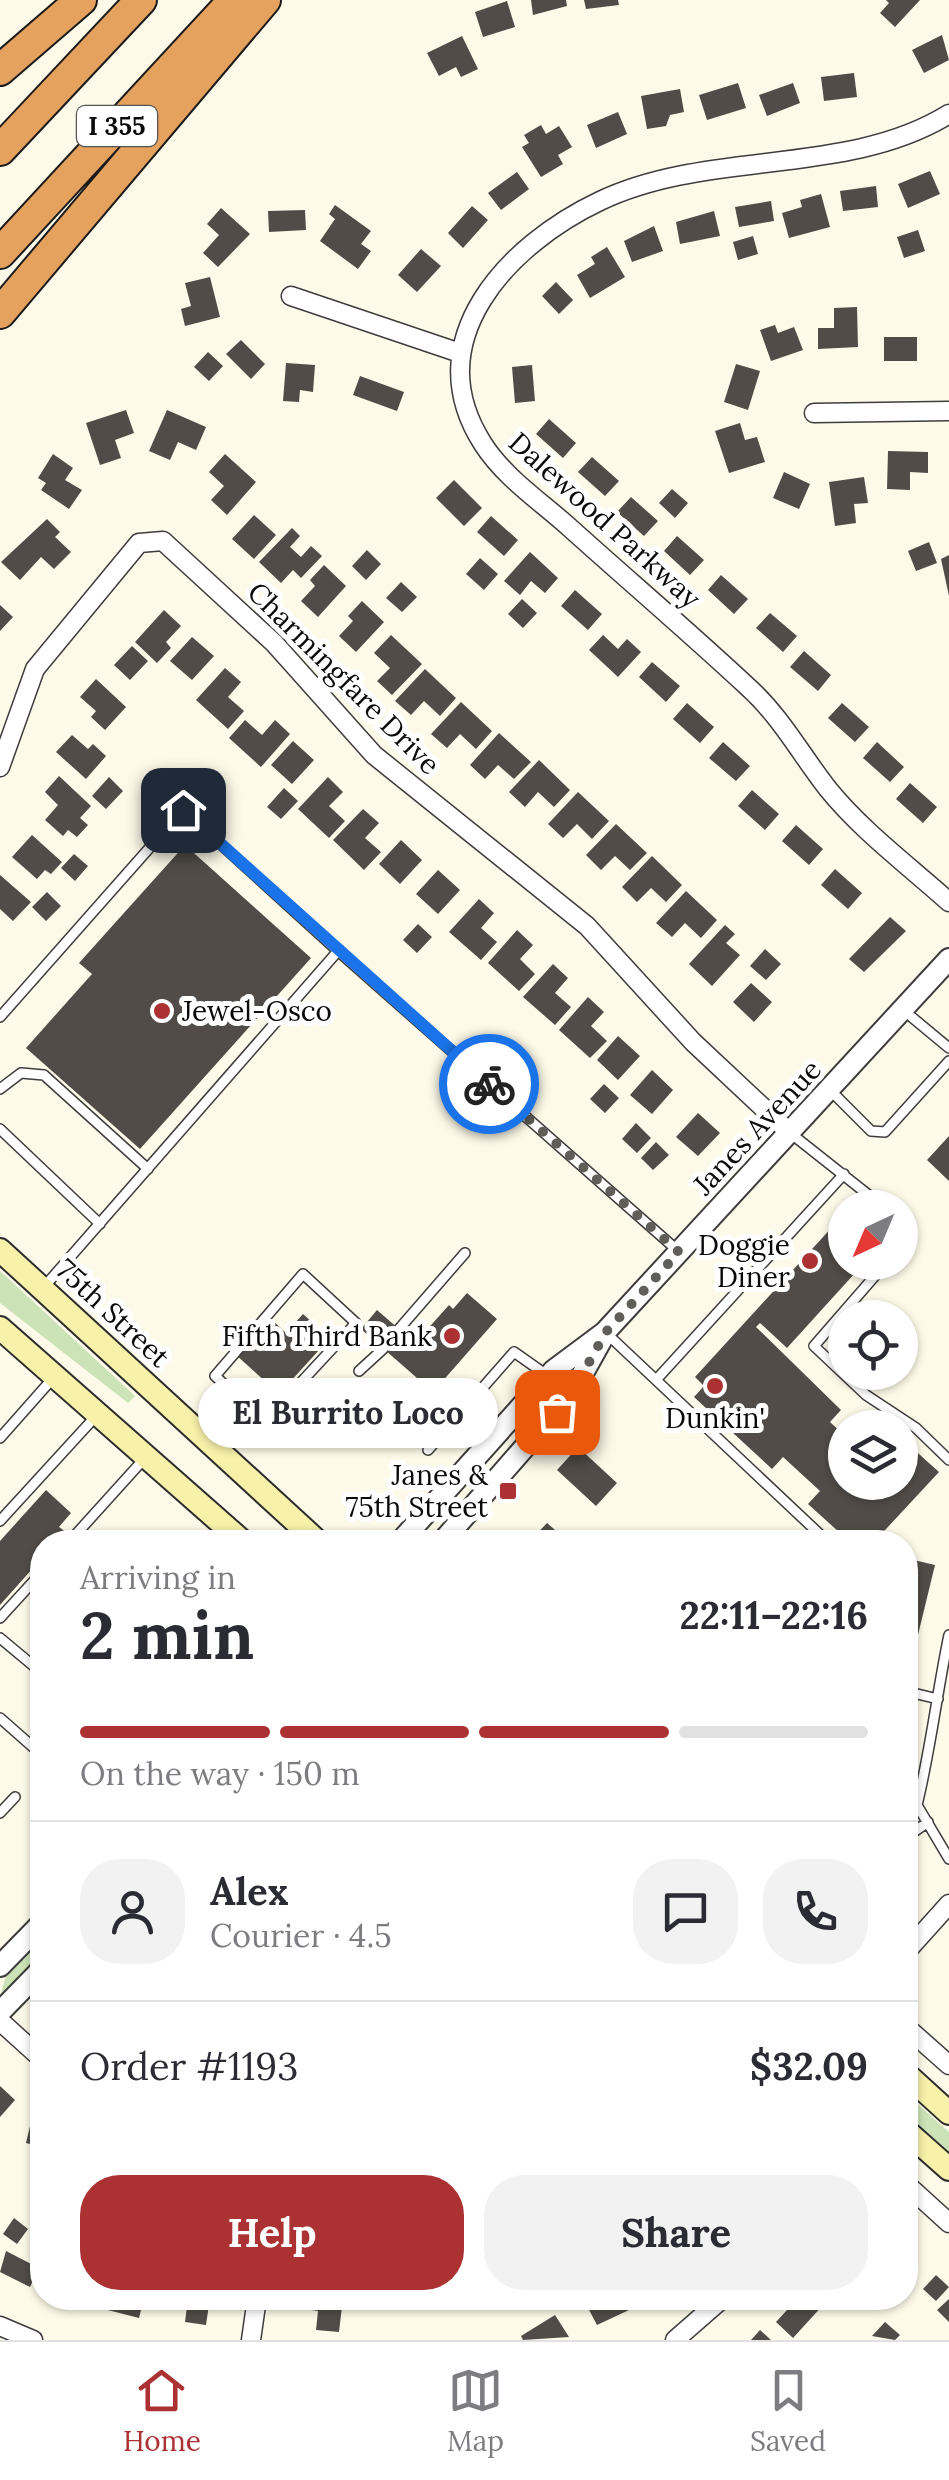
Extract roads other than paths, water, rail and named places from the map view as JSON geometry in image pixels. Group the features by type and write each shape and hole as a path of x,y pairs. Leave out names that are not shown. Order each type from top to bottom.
{"highway":[{"path":"0,70 80,0"},
{"name":"I 355","path":"0,150 141,0"},
{"name":"I 355","path":"0,253 234,0"},
{"path":"0,312 265,0"}],"main road":[{"name":"75th Street","path":"0,1250 305,1530"},
{"path":"0,1328 226,1530"},
{"path":"918,2085 949,2113"},
{"path":"918,2142 949,2169"}],"street":[{"path":"291,296 458,352 480,301 504,272 558,224 601,200 667,178 897,139 949,114"},
{"name":"Dalewood Parkway","path":"458,352 468,411 476,432 499,465 754,691 843,804 949,902"},
{"path":"814,413 949,411"},
{"name":"Charmingfare Drive","path":"0,767 44,655 140,542 163,541 274,643 374,755 587,926 693,1042 790,1132"},
{"name":"Janes Avenue","path":"411,1530 548,1376 606,1332 949,958"},
{"name":"Janes Avenue","path":"457,1530 572,1393 606,1332"},
{"path":"918,1938 949,1904"},
{"path":"0,1966 30,1935"},
{"path":"0,2012 30,1981"},
{"path":"0,2021 30,2048"},
{"path":"918,2037 949,2064"},
{"path":"918,2196 949,2223"},
{"path":"252,2340 256,2310"},
{"path":"676,2340 710,2310"},
{"path":"0,2326 22,2338"}],"lane":[{"path":"0,1017 183,810 679,1252"},
{"path":"42,1288 338,951"},
{"path":"902,1009 949,1048"},
{"path":"829,1089 871,1131 885,1132 949,1061"},
{"path":"0,1089 21,1073 44,1075 148,1169"},
{"path":"0,1129 100,1224"},
{"path":"790,1132 863,1190"},
{"path":"656,1380 844,1174"},
{"path":"399,1329 465,1253"},
{"path":"303,1274 356,1323 265,1421 242,1401 215,1376 303,1274"},
{"path":"871,1280 814,1346 866,1395 916,1428 949,1460"},
{"path":"606,1332 815,1530"},
{"path":"359,1372 383,1349"},
{"path":"428,1450 514,1352 548,1376"},
{"path":"0,1438 54,1377"},
{"path":"206,1441 242,1401"},
{"path":"0,1521 98,1414"},
{"path":"80,1530 146,1457"},
{"path":"0,1618 30,1585"},
{"path":"949,1635 935,1732 918,1805 949,1859"},
{"path":"0,1638 30,1664"},
{"path":"918,1694 938,1699"},
{"path":"0,1718 30,1745"},
{"path":"0,1813 15,1797"},
{"path":"918,1829 928,1822"}],"place":[{"name":"Jewel-Osco","path":"162,1011"},
{"name":"Doggie Diner","path":"810,1261"},
{"name":"Fifth Third Bank","path":"452,1336"},
{"name":"Dunkin'","path":"715,1386"},
{"name":"El Burrito Loco","path":"557,1412"},
{"name":"Janes & 75th Street","path":"508,1491"}]}
